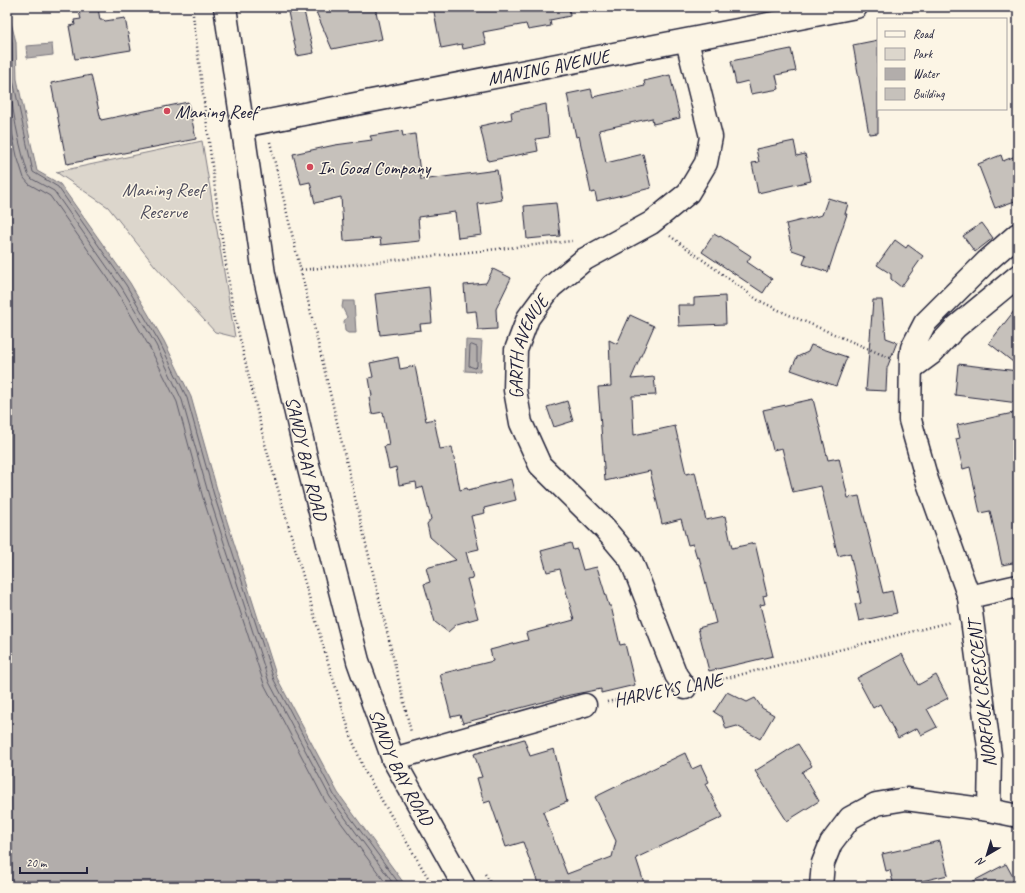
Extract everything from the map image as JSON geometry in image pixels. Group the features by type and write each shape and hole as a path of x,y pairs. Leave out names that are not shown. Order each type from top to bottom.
{"street":[{"name":"SANDY BAY ROAD","path":"225,7 264,274 307,461 358,661 392,759 464,886"},
{"name":"MANING AVENUE","path":"242,126 856,7"},
{"name":"GARTH AVENUE","path":"685,688 676,675 631,560 604,528 540,465 521,423 515,390 516,350 528,318 551,287 585,260 651,223 688,193 706,163 711,137 687,40"},
{"name":"NORFOLK CRESCENT","path":"989,810 990,755 970,597 926,480 910,420 912,348 924,323 986,262 1018,234"},
{"path":"912,368 931,354 956,327 1018,276"},
{"path":"970,597 1018,586"},
{"path":"392,759 586,705"},
{"path":"821,886 823,863 831,843 850,818 876,804 906,799 989,810 1018,816"}],"path":[{"path":"192,7 217,205 233,310 265,444 326,656 352,738 365,772 433,886"},
{"path":"269,138 415,753"},
{"path":"651,223 758,300 912,368"},
{"path":"301,270 572,240"},
{"name":"HARVEYS LANE","path":"586,705 685,688 945,624"},
{"path":"484,873 492,886"}],"green space":[{"name":"Maning Reef Reserve","path":"202,141 235,337 215,332 155,266 108,207 56,172"}],"water":[{"path":"7,7 16,42 17,79 37,171 60,184 130,283 164,341 191,397 218,493 277,678 338,793 406,886 7,886"},
{"path":"52,44 53,55 27,58 26,46"},
{"path":"343,301 354,301 356,333 348,333 345,331 344,321 347,317 342,307"},
{"path":"466,340 482,341 480,372 465,371"}],"building":[{"path":"287,7 303,7 314,53 297,56"},
{"path":"314,7 375,7 382,39 332,49"},
{"path":"433,7 569,7 570,16 550,20 551,26 528,30 526,24 483,32 486,44 463,49 462,44 441,48"},
{"path":"98,8 100,20 105,21 125,18 131,50 75,59 69,26 75,25 74,20 81,19 79,12"},
{"path":"877,40 878,133 869,134 853,45"},
{"path":"791,49 796,71 776,75 779,89 751,94 748,81 736,84 731,61"},
{"name":"Maning Reef","path":"91,75 101,120 188,102 196,139 67,164 51,83"},
{"path":"670,75 680,118 653,124 652,118 599,130 606,163 643,154 651,188 597,201 595,192 591,193 579,136 576,137 567,94 591,89 593,97 645,86 644,81"},
{"path":"546,104 549,137 536,139 538,151 488,161 480,126 512,119 511,112"},
{"path":"402,131 403,136 415,134 421,180 497,170 502,200 478,204 482,235 458,238 455,212 418,217 420,241 381,245 380,238 344,241 341,197 315,203 310,182 301,184 293,154 335,145 372,140 370,136"},
{"path":"794,141 797,156 805,154 811,181 758,193 752,163 759,162 756,149"},
{"path":"1001,155 1003,161 1018,155 1018,200 995,208 978,164"},
{"path":"828,198 848,204 845,214 847,214 828,272 803,264 806,255 792,250 786,224 822,215"},
{"path":"556,203 560,236 527,239 524,206"},
{"path":"982,223 993,238 975,252 963,236"},
{"path":"714,234 719,237 720,236 751,256 747,262 772,279 763,293 702,252"},
{"path":"895,240 906,248 908,245 923,256 901,287 891,279 891,274 877,265"},
{"path":"493,269 511,278 496,309 497,329 478,330 476,311 466,312 464,285 486,283"},
{"path":"429,287 432,323 420,324 421,330 380,335 375,294"},
{"path":"725,296 726,324 679,326 678,305 694,305 694,298"},
{"path":"873,300 882,300 886,338 897,342 887,368 886,391 866,390"},
{"path":"1018,306 1018,366 989,343"},
{"path":"630,315 654,326 631,379 654,377 656,395 632,396 634,435 675,426 686,474 695,472 706,520 725,516 732,548 755,543 767,595 763,596 765,604 760,605 773,656 709,671 698,628 716,623 699,557 697,558 693,544 688,545 681,519 662,524 650,471 605,481 598,387 611,386 609,340 617,344"},
{"path":"811,345 847,357 836,386 791,370 797,357 808,352"},
{"path":"398,357 400,369 415,366 426,421 434,419 440,449 452,447 460,490 467,488 468,490 511,479 516,500 484,508 485,513 471,516 479,549 466,552 473,578 467,579 478,618 457,624 448,632 435,622 424,584 430,582 426,568 456,560 430,537 427,524 431,519 423,487 417,489 416,482 399,485 396,467 389,469 384,446 389,445 383,412 372,414 369,397 372,396 369,378 373,377 370,363"},
{"path":"958,364 1018,371 1018,403 955,395"},
{"path":"813,399 828,460 839,458 848,498 859,496 883,593 892,591 897,613 859,621 855,604 861,603 850,553 838,556 821,486 793,492 782,448 773,450 763,410"},
{"path":"567,401 573,421 554,427 547,407"},
{"path":"1018,412 1018,562 1002,565 990,511 980,513 970,467 963,469 956,439 960,438 957,425"},
{"path":"571,543 573,550 577,549 583,570 597,567 609,606 611,606 620,645 625,644 635,685 601,693 601,689 570,695 463,723 460,715 451,717 440,674 493,661 490,650 528,640 526,633 574,620 560,569 547,572 541,551"},
{"path":"902,654 918,685 936,675 948,698 927,709 937,727 921,735 917,728 898,738 880,704 873,708 857,678"},
{"path":"727,692 747,702 755,698 762,708 774,715 760,739 737,726 726,729 722,717 714,712"},
{"path":"524,739 530,756 554,749 567,802 543,812 567,874 612,857 616,841 595,797 685,753 692,769 701,765 709,782 705,784 723,817 636,858 645,886 539,886 523,842 506,847 490,801 484,803 477,778 482,777 474,754"},
{"path":"798,744 812,766 802,772 819,801 787,821 755,771"},
{"path":"940,841 948,875 922,881 923,886 894,886 890,870 886,871 882,854"},
{"path":"1006,864 1018,886 964,886"}],"place":[{"name":"Maning Reef","path":"167,111"},
{"name":"In Good Company","path":"310,167"}]}
